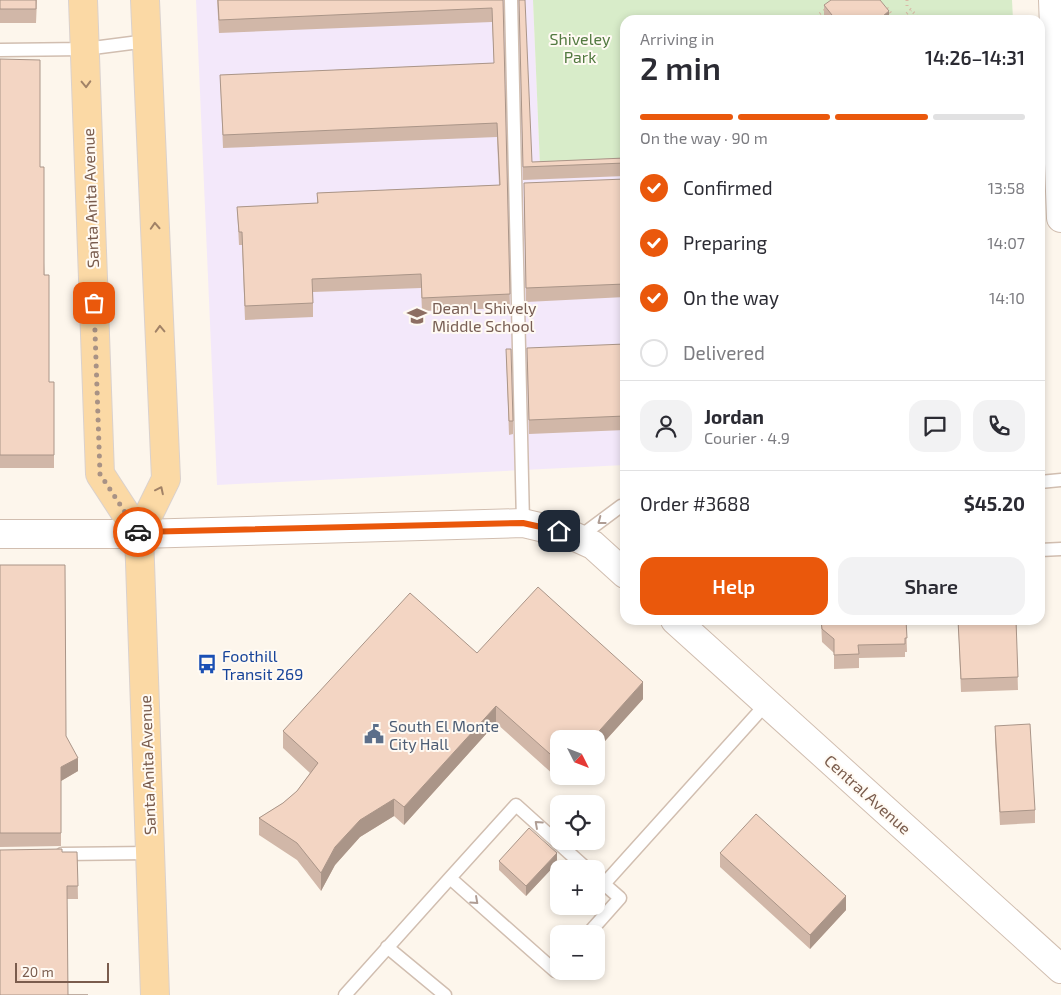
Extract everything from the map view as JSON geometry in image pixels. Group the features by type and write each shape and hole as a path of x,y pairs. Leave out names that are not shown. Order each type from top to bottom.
{"main road":[{"name":"Santa Anita Avenue","path":"83,0 100,474 139,534"},
{"name":"Santa Anita Avenue","path":"145,0 166,479 139,534 155,995"}],"street":[{"path":"1053,0 1061,218"},
{"path":"0,534 139,534 523,523 556,530 593,545 620,569"},
{"name":"Central Avenue","path":"681,625 1061,968"}],"lane":[{"path":"511,0 523,523"},
{"path":"0,50 85,49 147,41"},
{"path":"514,189 533,188"},
{"path":"1045,482 1061,480"},
{"path":"578,538 620,507"},
{"path":"1045,550 1061,549"},
{"path":"605,875 767,703"},
{"path":"345,995 516,805 577,860"},
{"path":"47,855 150,854"},
{"path":"450,878 550,967"},
{"path":"605,884 620,898 605,915"},
{"path":"596,925 605,915"},
{"path":"387,947 445,995"}],"path":[{"path":"907,0 908,6 916,15"},
{"path":"818,15 830,6"},
{"path":"886,7 893,15"},
{"path":"904,15 911,10"}],"shaded area":[{"name":"Dean L Shively Middle School","path":"196,0 533,0 540,166 620,162 620,465 217,485"}],"green space":[{"name":"Shiveley Park","path":"533,0 1012,0 1013,15 620,15 620,162 540,166"}],"building":[{"path":"0,0 36,0 36,9 0,9"},
{"path":"218,0 503,0 510,294 422,298 421,274 312,279 313,303 245,306 242,232 239,232 237,207 318,203 317,193 500,185 497,123 223,135 220,75 494,63 492,8 219,20"},
{"path":"519,0 525,0 532,162 620,158 620,163 523,167"},
{"path":"831,0 880,0 889,11 884,15 832,15 824,5"},
{"path":"0,59 40,60 40,167 44,167 44,275 49,275 49,382 54,382 54,455 0,455"},
{"path":"620,179 620,284 526,288 524,183"},
{"path":"620,344 620,416 529,420 527,348"},
{"path":"506,349 511,349 513,421 509,421"},
{"path":"0,565 65,565 66,736 78,758 61,767 61,833 0,833"},
{"path":"538,587 643,682 600,730 550,730 550,754 496,706 404,807 394,799 360,820 335,847 321,873 297,843 259,818 283,803 297,791 318,763 283,731 410,593 477,653"},
{"path":"822,625 906,625 907,638 905,638 905,644 858,645 859,654 834,655 834,639 822,629"},
{"path":"958,625 1016,625 1018,677 961,679"},
{"path":"1030,724 1035,810 1000,812 995,726"},
{"path":"756,814 846,896 810,935 720,853"},
{"path":"529,828 550,847 550,850 557,853 526,886 499,861"},
{"path":"62,849 62,852 77,852 78,886 67,886 68,995 0,995 0,850"}],"way so far":[{"path":"94,303 100,474 138,532"}],"place":[{"name":"Dean L Shively Middle School","path":"417,316"},
{"name":"Foothill Transit 269","path":"207,664"},
{"name":"South El Monte City Hall","path":"374,734"}],"route":[{"path":"138,532 139,534 523,523 559,531"}]}
